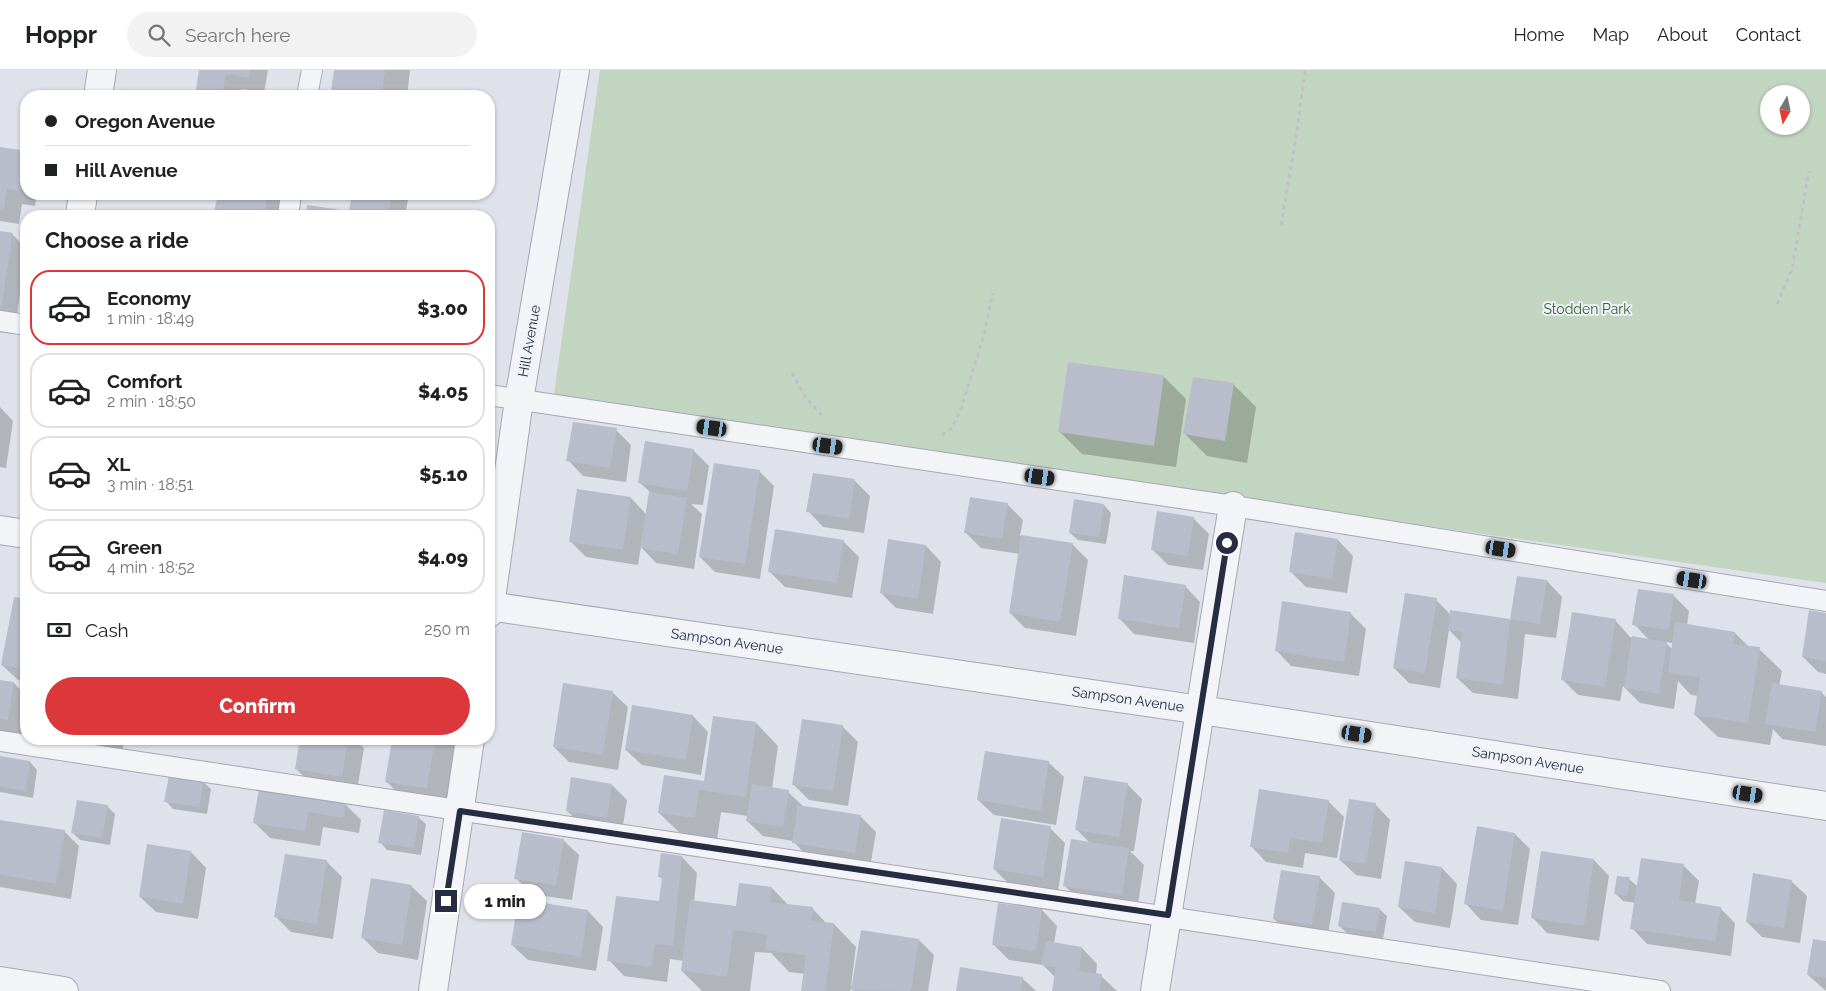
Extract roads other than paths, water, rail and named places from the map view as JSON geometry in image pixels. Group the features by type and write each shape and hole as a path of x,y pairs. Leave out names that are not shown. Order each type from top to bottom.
{"street":[{"path":"99,90 102,70"},
{"name":"Hill Avenue","path":"495,566 519,400 575,70"},
{"path":"1156,991 1233,506"},
{"path":"0,530 20,533"},
{"name":"Sampson Avenue","path":"495,609 1201,710 1826,806"},
{"path":"433,991 469,745"},
{"path":"0,981 64,991"}],"lane":[{"path":"308,90 312,70"},
{"path":"0,321 20,323"},
{"path":"495,396 1233,506 1826,602"},
{"path":"0,741 20,744"},
{"path":"26,745 1168,915 1660,991"}],"park label":[{"name":"Stodden Park","path":"1587,309"}]}
